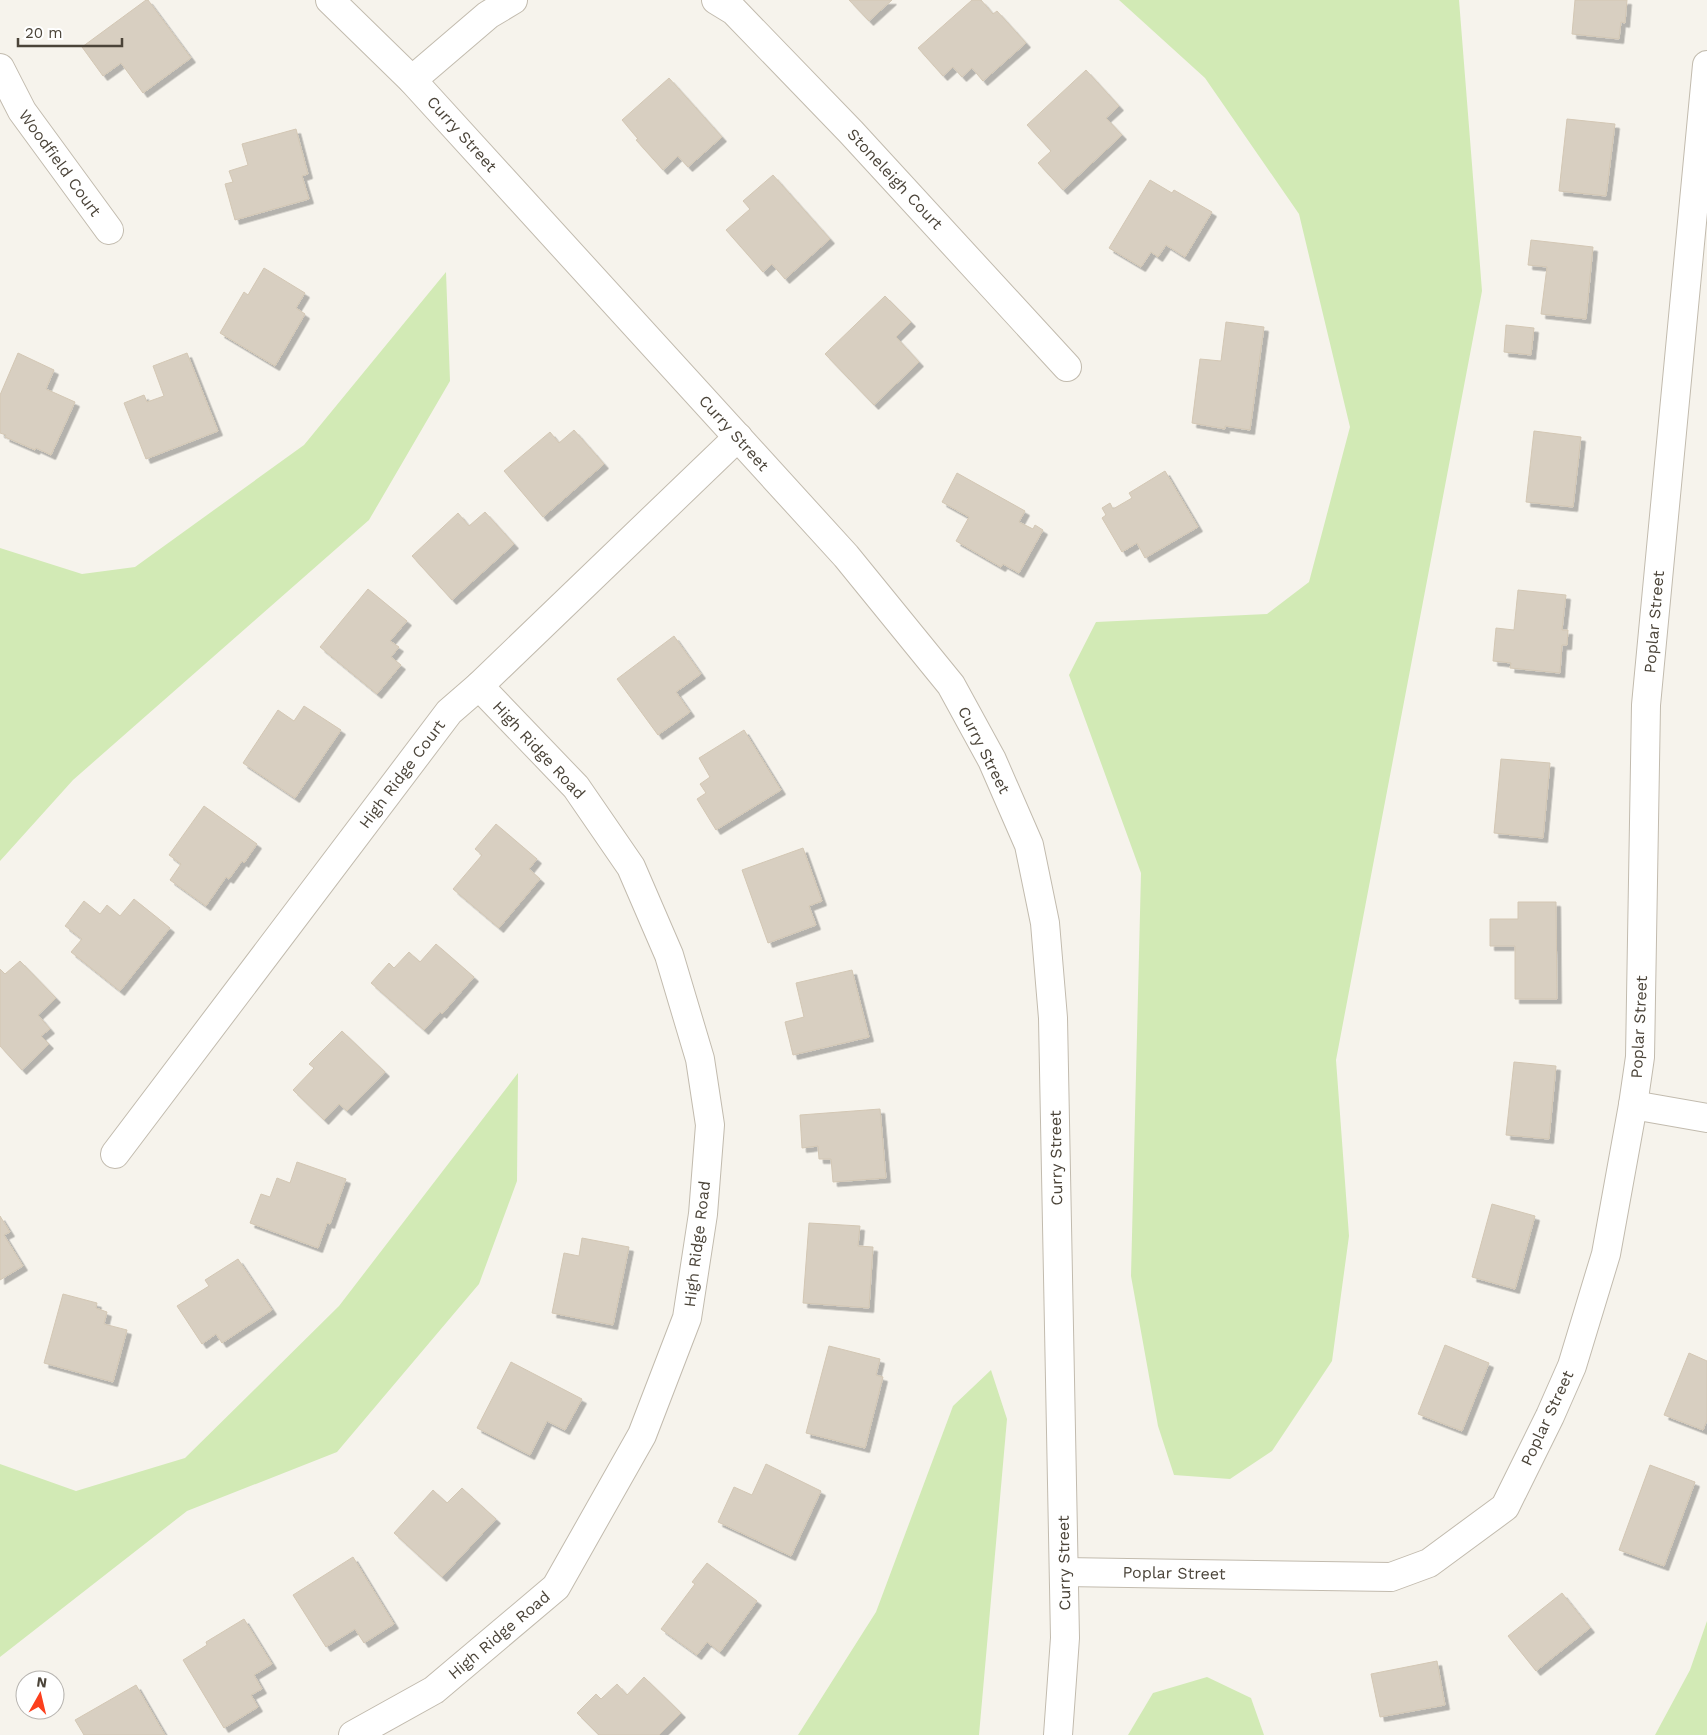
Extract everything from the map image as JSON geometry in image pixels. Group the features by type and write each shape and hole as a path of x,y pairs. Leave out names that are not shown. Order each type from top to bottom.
{"street":[{"name":"Curry Street","path":"330,0 412,80 846,556 950,685 992,760 1029,845 1045,923 1052,1018 1065,1638 1058,1735"},
{"path":"412,80 488,15 513,0"},
{"name":"Stoneleigh Court","path":"716,0 734,11 851,132 1067,366"},
{"name":"Poplar Street","path":"1064,1572 1391,1577 1429,1563 1505,1507 1550,1416 1572,1366 1606,1254 1640,1056 1646,705 1707,64"},
{"name":"Woodfield Court","path":"0,68 22,111 109,230"},
{"name":"High Ridge Court","path":"115,1154 449,712 479,686 738,437"},
{"name":"High Ridge Road","path":"353,1735 434,1690 556,1587 642,1435 687,1318 703,1214 710,1125 700,1059 669,954 631,868 576,787 479,686"},
{"path":"1633,1105 1707,1118"}],"green space":[{"path":"1119,0 1459,0 1482,291 1336,1060 1349,1236 1332,1361 1272,1451 1230,1479 1174,1475 1158,1426 1131,1276 1141,873 1069,675 1096,622 1267,614 1309,582 1350,427 1299,214 1205,78"},
{"path":"446,272 450,381 369,520 73,780 0,861 0,548 82,574 135,567 304,445"},
{"path":"518,1073 517,1181 479,1284 337,1452 187,1511 0,1657 0,1464 76,1491 185,1458 339,1306"},
{"path":"991,1370 1007,1419 979,1735 798,1735 876,1612 953,1406"},
{"path":"1707,1621 1707,1735 1655,1735 1690,1670"},
{"path":"1207,1677 1251,1698 1264,1735 1128,1735 1153,1693"}],"building":[{"path":"148,0 191,58 143,93 121,63 103,76 82,47"},
{"path":"849,0 892,0 869,21"},
{"path":"972,0 981,0 993,14 997,11 1026,43 983,81 972,68 962,77 953,67 943,76 918,48"},
{"path":"1575,0 1627,0 1625,23 1621,22 1619,39 1572,34"},
{"path":"1086,70 1119,106 1106,118 1122,135 1063,190 1038,163 1051,151 1027,125"},
{"path":"669,78 722,137 688,167 678,156 663,170 636,140 638,139 622,120"},
{"path":"1567,119 1615,124 1606,196 1559,191"},
{"path":"296,129 308,174 302,176 309,199 235,220 225,184 233,182 229,171 248,165 242,144"},
{"path":"773,175 830,239 785,279 772,264 763,272 726,230 750,209 743,201"},
{"path":"1150,180 1172,193 1174,190 1212,212 1185,257 1166,245 1158,257 1151,252 1141,267 1109,248"},
{"path":"1531,240 1593,247 1586,319 1541,314 1547,267 1528,265"},
{"path":"264,268 305,293 296,308 305,314 275,366 220,333 244,292 248,295"},
{"path":"885,296 911,322 896,337 919,362 874,405 825,354"},
{"path":"1226,322 1264,327 1250,430 1225,426 1225,429 1192,423 1200,359 1221,361"},
{"path":"1506,325 1534,328 1531,355 1504,352"},
{"path":"18,353 54,370 46,389 75,402 51,455 36,448 35,450 0,433 0,395"},
{"path":"187,353 218,431 146,459 124,403 144,395 147,402 164,396 153,366"},
{"path":"574,430 604,464 543,517 504,471 550,432 559,443"},
{"path":"1534,431 1581,437 1573,507 1526,502"},
{"path":"1165,471 1198,527 1145,558 1137,543 1122,552 1102,518 1106,515 1102,508 1110,503 1113,509 1132,498 1129,493"},
{"path":"957,473 1025,511 1019,522 1033,529 1035,525 1043,530 1019,573 1003,564 1001,567 956,541 969,517 942,502"},
{"path":"485,512 514,544 452,600 412,556 458,513 469,526"},
{"path":"368,589 407,621 390,641 399,647 391,657 401,665 377,694 320,647"},
{"path":"1518,590 1566,595 1562,630 1568,630 1567,645 1562,645 1560,673 1510,668 1511,663 1493,661 1496,628 1514,630"},
{"path":"674,636 701,674 676,692 690,712 658,735 617,679"},
{"path":"304,706 341,730 295,798 243,763 278,710 294,721"},
{"path":"744,730 781,790 716,830 697,799 706,793 700,784 710,777 699,758"},
{"path":"1501,759 1550,763 1543,838 1494,833"},
{"path":"204,806 257,844 244,863 242,861 229,879 226,877 206,906 170,880 181,864 169,855"},
{"path":"496,824 537,859 529,869 540,879 499,928 453,889 482,855 475,849"},
{"path":"803,848 822,901 809,906 816,925 768,943 742,870"},
{"path":"134,899 170,928 120,991 71,952 82,939 65,926 84,901 100,914 107,905 120,916"},
{"path":"1518,902 1556,902 1557,999 1515,999 1515,946 1490,946 1490,919 1518,919"},
{"path":"436,944 474,977 442,1014 440,1012 424,1030 371,983 389,963 394,968 409,952 420,962"},
{"path":"20,961 56,998 38,1015 50,1029 41,1036 49,1044 22,1070 0,1046 0,969 5,974"},
{"path":"852,970 869,1037 793,1055 785,1022 804,1017 796,983"},
{"path":"342,1031 385,1072 347,1111 339,1104 324,1120 293,1090 314,1068 309,1064"},
{"path":"1514,1062 1556,1066 1549,1139 1506,1135"},
{"path":"880,1109 886,1178 833,1182 831,1159 819,1159 818,1146 802,1148 800,1115"},
{"path":"297,1162 346,1179 330,1224 327,1223 318,1248 250,1223 261,1194 270,1197 277,1178 290,1183"},
{"path":"1492,1204 1535,1216 1515,1289 1472,1277"},
{"path":"0,1216 10,1232 4,1235 23,1266 0,1280"},
{"path":"809,1223 860,1226 858,1246 873,1247 869,1308 803,1303"},
{"path":"582,1238 629,1247 613,1325 552,1313 564,1253 579,1256"},
{"path":"238,1259 272,1310 222,1343 216,1334 202,1344 177,1306 209,1286 205,1280"},
{"path":"63,1294 97,1303 96,1308 107,1312 104,1324 127,1330 113,1382 44,1363"},
{"path":"1445,1345 1489,1363 1462,1431 1418,1414"},
{"path":"829,1346 880,1359 876,1375 883,1377 865,1448 806,1433"},
{"path":"1689,1353 1707,1361 1707,1420 1703,1430 1664,1415"},
{"path":"511,1362 582,1399 565,1430 547,1421 530,1455 477,1428"},
{"path":"766,1464 821,1491 791,1556 718,1522 734,1487 752,1495"},
{"path":"1650,1465 1695,1482 1664,1566 1619,1550"},
{"path":"462,1488 496,1519 442,1577 394,1533 433,1490 447,1503"},
{"path":"353,1557 394,1624 364,1643 355,1629 326,1647 293,1595"},
{"path":"707,1563 757,1601 720,1652 707,1642 697,1655 661,1629 695,1584 692,1582"},
{"path":"1562,1593 1590,1628 1536,1671 1508,1636"},
{"path":"244,1619 272,1664 254,1675 262,1689 251,1695 258,1707 224,1728 183,1660 207,1645 206,1642"},
{"path":"1437,1661 1445,1705 1380,1717 1371,1674"},
{"path":"644,1677 681,1713 659,1735 599,1735 577,1713 596,1694 601,1699 617,1684 627,1695"},
{"path":"136,1685 165,1735 84,1735 75,1720"}]}
